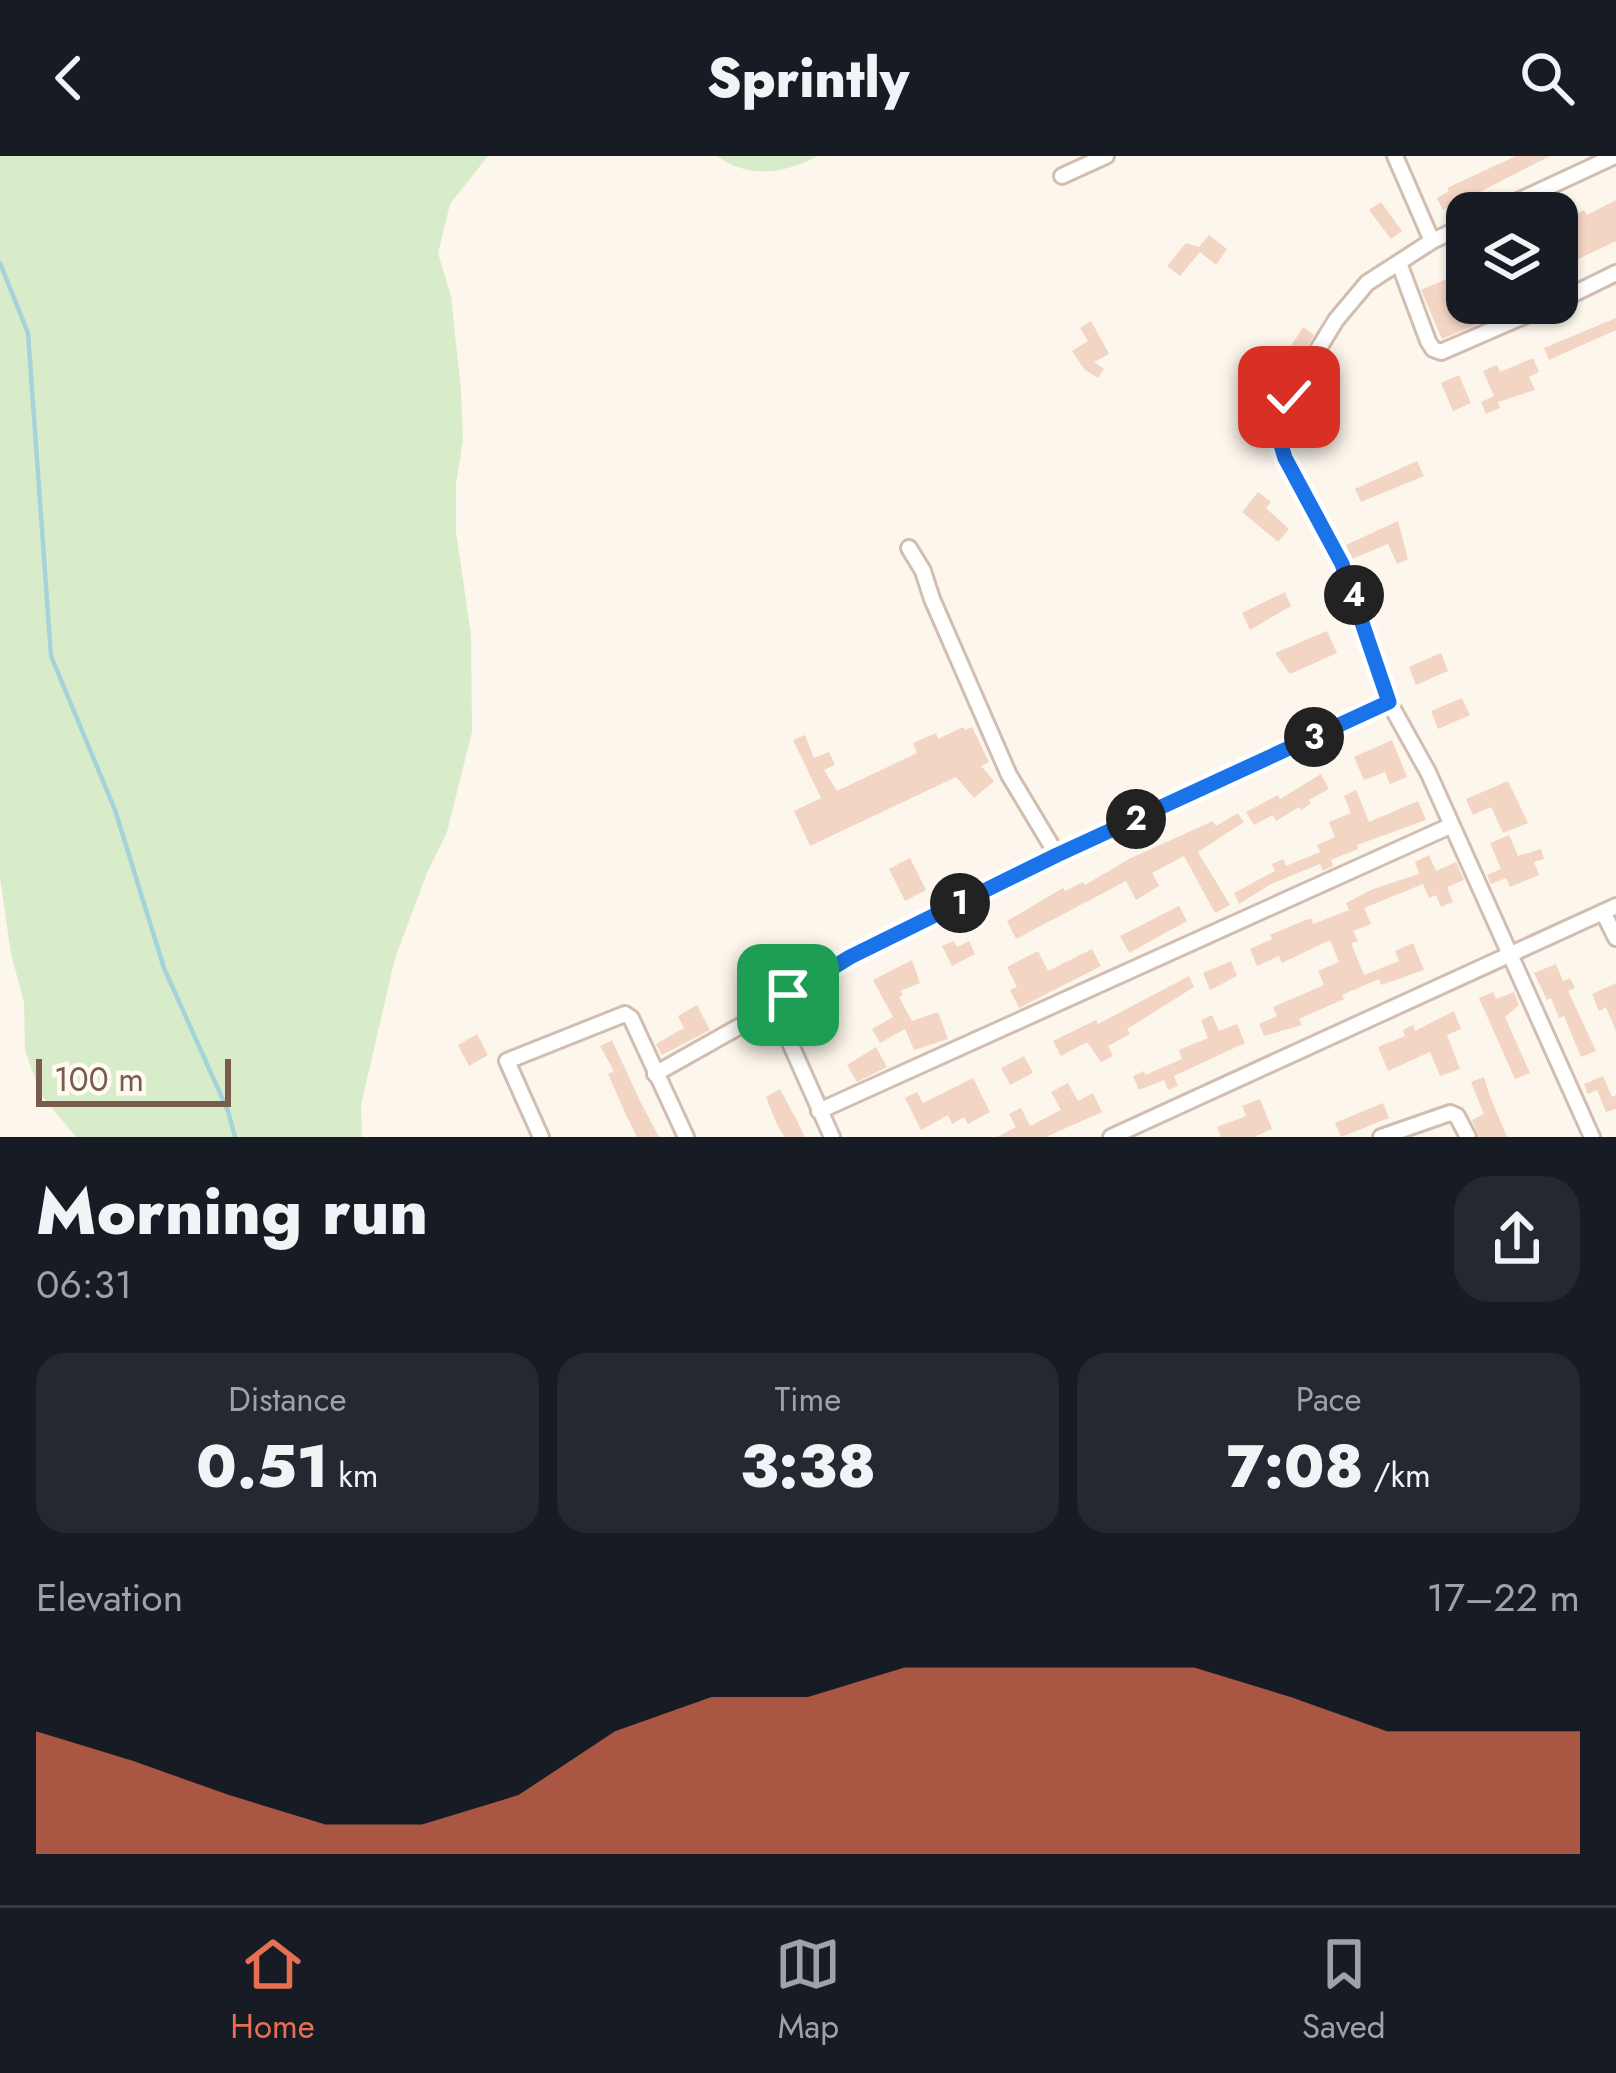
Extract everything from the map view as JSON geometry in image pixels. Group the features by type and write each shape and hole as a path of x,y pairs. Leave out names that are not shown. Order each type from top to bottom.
{"street":[{"path":"1062,176 1106,156"},
{"path":"1395,156 1432,241"},
{"path":"1537,192 1615,156"},
{"path":"1446,235 1367,283 1336,320 1289,397 1279,438 1351,584 1389,702 1428,772 1592,1137"},
{"path":"1399,262 1433,350 1441,352 1505,324"},
{"path":"1578,291 1616,273"},
{"path":"909,548 1009,776 1057,855"},
{"path":"656,1074 774,1007 838,964 1057,855 1389,702"},
{"path":"819,1111 1450,826"},
{"path":"1112,1137 1610,909 1616,938"},
{"path":"774,1007 832,1137"},
{"path":"541,1137 506,1064 510,1058 625,1014 686,1137"},
{"path":"1381,1137 1450,1113 1457,1116 1468,1137"}],"green space":[{"path":"0,156 488,156 450,204 438,253 451,296 461,391 463,440 456,484 456,532 471,635 472,732 447,832 395,958 361,1105 362,1137 76,1137 42,1096 25,1051 24,1002 11,954 0,877"},
{"path":"717,156 818,156 792,167 754,171"}],"building":[{"path":"1516,156 1550,156 1480,192 1447,192 1447,188"},
{"path":"1446,193 1446,208 1443,210 1437,198"},
{"path":"1616,200 1616,241 1578,259 1578,213 1584,210 1587,215"},
{"path":"1381,202 1402,231 1391,239 1369,210"},
{"path":"1209,235 1227,249 1216,265 1200,252 1180,276 1167,266 1186,243 1199,247"},
{"path":"1446,279 1446,324 1478,324 1442,339 1421,290"},
{"path":"1616,318 1616,330 1549,360 1544,348"},
{"path":"1091,321 1109,354 1094,362 1104,369 1098,378 1084,369 1072,351 1088,341 1080,328"},
{"path":"1303,327 1314,335 1284,384 1272,376"},
{"path":"1533,358 1539,372 1529,377 1535,390 1498,402 1500,408 1486,414 1481,402 1494,396 1483,371 1497,365 1500,372"},
{"path":"1459,375 1471,403 1453,411 1441,383"},
{"path":"1417,461 1424,476 1361,502 1355,489"},
{"path":"1258,492 1271,502 1266,508 1289,529 1278,542 1242,512"},
{"path":"1398,521 1408,559 1397,564 1388,544 1352,559 1346,545"},
{"path":"1285,592 1291,606 1250,630 1242,613"},
{"path":"1327,631 1337,653 1290,674 1275,653"},
{"path":"1441,653 1448,671 1416,685 1409,667"},
{"path":"1462,698 1470,715 1438,729 1431,711"},
{"path":"972,727 989,762 981,766 994,781 974,798 956,777 810,846 794,811 821,798 793,740 805,735 814,758 829,752 835,765 824,770 837,791 917,753 913,743 936,733 938,739"},
{"path":"1392,740 1407,777 1390,784 1385,772 1364,780 1354,757"},
{"path":"1321,774 1329,789 1302,810 1299,807 1276,821 1273,815 1254,825 1246,812 1278,795 1280,799"},
{"path":"1508,781 1528,823 1503,833 1491,807 1473,815 1466,799"},
{"path":"1356,790 1369,822 1418,801 1426,820 1357,845 1358,849 1331,860 1333,866 1323,871 1320,864 1271,884 1239,904 1234,893 1275,871 1272,864 1283,859 1286,866 1320,852 1317,845 1335,837 1329,822 1351,813 1344,796"},
{"path":"1238,813 1244,822 1198,852 1230,905 1215,913 1184,856 1152,873 1159,886 1136,900 1126,881 1016,939 1007,921 1063,888 1085,885 1129,859"},
{"path":"1509,835 1518,856 1541,849 1544,859 1534,862 1539,875 1510,887 1506,878 1491,884 1487,875 1501,869 1490,843"},
{"path":"1429,855 1436,871 1456,862 1464,880 1447,887 1453,902 1441,907 1436,895 1429,898 1423,884 1364,908 1371,924 1353,931 1358,941 1351,943 1364,975 1399,961 1395,951 1413,943 1424,970 1381,985 1379,979 1299,1019 1302,1025 1264,1036 1259,1024 1277,1016 1273,1007 1324,985 1318,971 1339,962 1330,940 1282,963 1279,956 1257,966 1250,949 1311,918 1313,924 1349,910 1346,903 1373,889 1419,874 1415,862"},
{"path":"910,858 926,890 905,901 889,869"},
{"path":"1179,906 1187,921 1129,953 1120,936"},
{"path":"954,941 957,947 969,941 975,954 952,966 942,946"},
{"path":"1092,949 1101,966 1019,1008 1010,990 1017,987 1007,967 1038,951 1048,971"},
{"path":"912,960 920,983 900,991 903,995 899,997 912,1021 938,1012 948,1039 914,1050 905,1029 880,1043 872,1029 893,1017 873,980"},
{"path":"1231,961 1237,976 1210,990 1203,973"},
{"path":"1556,964 1563,981 1570,978 1575,988 1568,991 1596,1051 1581,1057 1564,1016 1559,1018 1534,973"},
{"path":"1189,976 1194,987 1127,1029 1130,1034 1108,1046 1113,1056 1101,1062 1087,1042 1061,1056 1053,1041 1096,1020 1098,1024"},
{"path":"1616,983 1616,1031 1606,1007 1599,1011 1592,994"},
{"path":"1493,992 1496,999 1514,992 1519,1005 1505,1017 1530,1073 1515,1079 1479,998"},
{"path":"697,1005 710,1030 662,1055 656,1044 684,1028 678,1016"},
{"path":"1454,1011 1461,1029 1447,1035 1460,1069 1440,1076 1430,1052 1388,1071 1378,1047 1405,1036 1403,1030 1413,1025 1415,1031"},
{"path":"1212,1015 1219,1031 1237,1024 1245,1043 1174,1076 1178,1086 1168,1090 1164,1080 1139,1090 1133,1076 1182,1059 1179,1050 1208,1038 1201,1020"},
{"path":"477,1034 488,1055 469,1066 458,1045"},
{"path":"612,1040 659,1137 637,1137 627,1117 608,1074 614,1071 600,1046"},
{"path":"876,1047 887,1067 857,1082 847,1065"},
{"path":"1024,1056 1033,1073 1010,1085 1001,1068"},
{"path":"1603,1076 1612,1097 1616,1095 1616,1109 1606,1112 1597,1090 1588,1094 1584,1084"},
{"path":"1484,1077 1507,1137 1479,1137 1472,1120 1484,1114 1471,1082"},
{"path":"973,1078 990,1112 968,1124 964,1117 952,1124 948,1115 921,1130 905,1098 917,1092 923,1103"},
{"path":"1068,1083 1078,1101 1093,1093 1102,1112 1046,1137 997,1137 1016,1127 1009,1114 1021,1108 1030,1126 1061,1110 1051,1092"},
{"path":"780,1089 805,1137 784,1137 775,1120 766,1097"},
{"path":"1260,1099 1272,1129 1254,1137 1221,1137 1217,1127 1246,1116 1242,1106"},
{"path":"1383,1103 1389,1118 1341,1137 1335,1123"}],"waterway":[{"path":"0,263 28,333 51,656 115,810 164,968 228,1111 235,1137"}],"route":[{"path":"788,995 850,957 1057,855 1389,702 1351,584 1285,458 1280,419 1289,397"}]}
